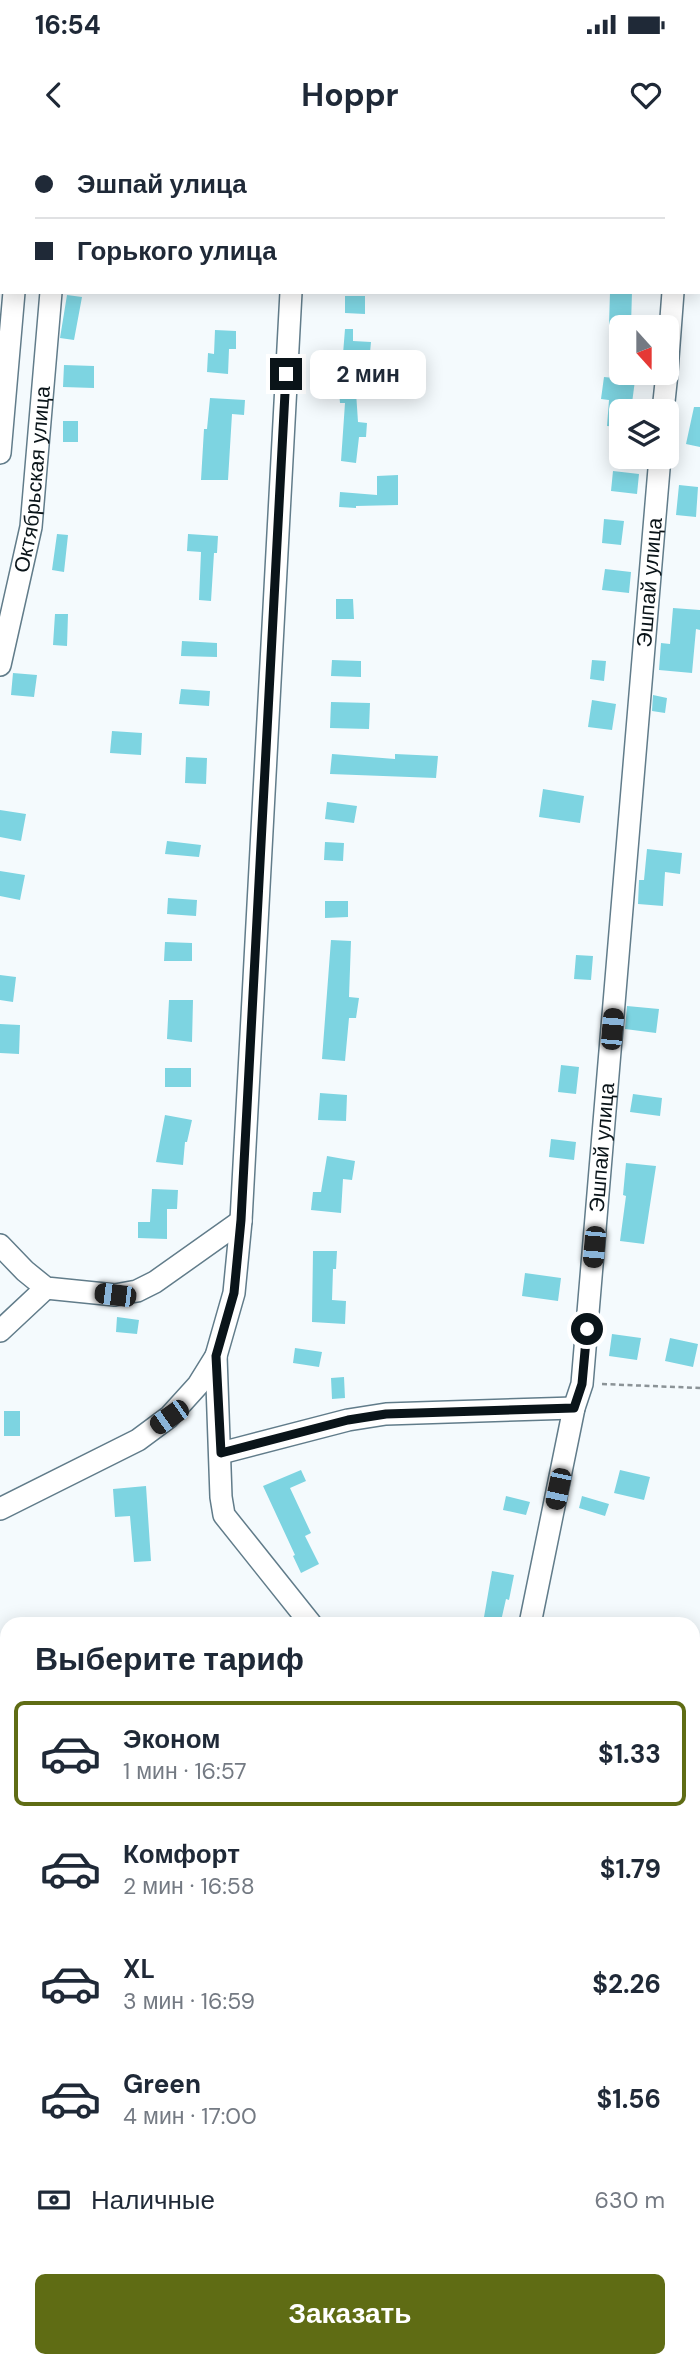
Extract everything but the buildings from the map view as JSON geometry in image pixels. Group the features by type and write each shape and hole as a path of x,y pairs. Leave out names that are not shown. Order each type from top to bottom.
{"street":[{"path":"1,446 13,294"},
{"name":"Октябрьская улица","path":"0,665 31,527 51,294"},
{"path":"0,1509 138,1440 169,1417 198,1385 216,1356 234,1293 241,1220 291,294"},
{"path":"671,315 673,294"},
{"name":"Эшпай улица","path":"531,1617 574,1408 582,1384 659,469"},
{"path":"0,1245 46,1288 115,1295 137,1291 155,1282 241,1220"},
{"path":"0,1331 46,1288"},
{"path":"216,1356 221,1497 225,1515 305,1617"},
{"path":"221,1453 348,1420 386,1414 574,1408"}],"path":[{"path":"582,1384 700,1388"}],"route":[{"path":"286,374 241,1220 234,1293 216,1356 221,1453 348,1420 386,1414 574,1408 582,1384 587,1329"}]}
